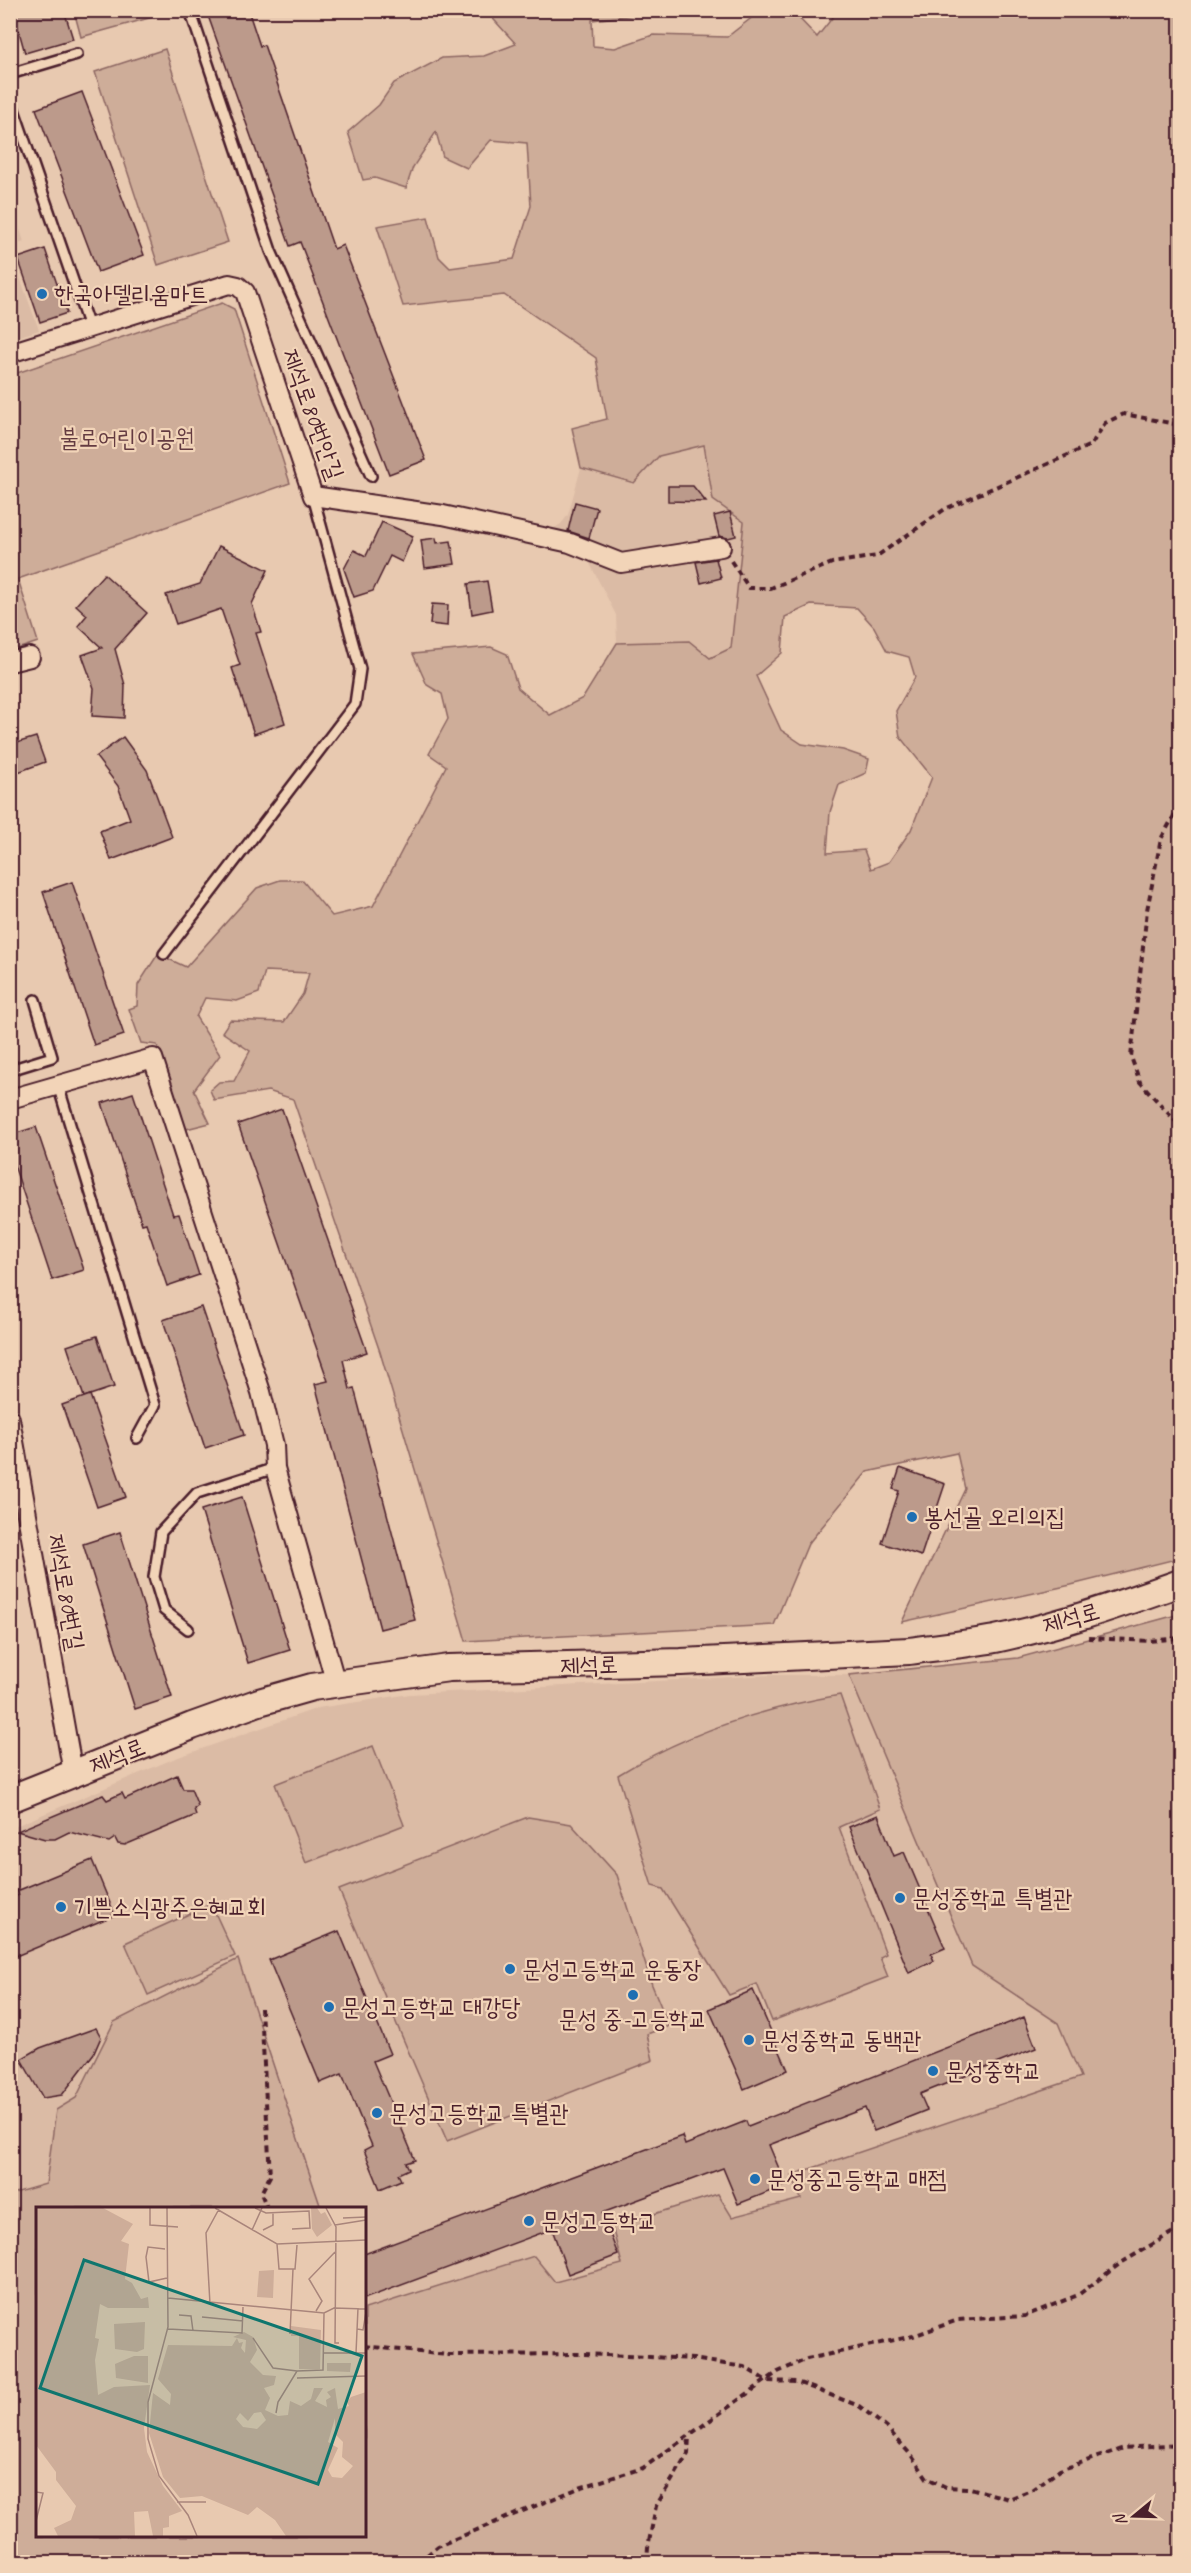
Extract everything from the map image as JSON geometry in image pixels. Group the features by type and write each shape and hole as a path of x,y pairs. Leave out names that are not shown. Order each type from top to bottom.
{"street":[{"name":"제석로80번안길","path":"10,353 229,284 238,286 245,292 313,496 443,515 570,543 621,563 721,547"},
{"path":"10,662 30,657"},
{"path":"10,1099 153,1058 261,1392 274,1445 274,1468 336,1684"},
{"name":"제석로80번길","path":"10,1419 73,1773"},
{"name":"제석로","path":"10,1799 248,1706 312,1687 449,1668 681,1662 909,1651 995,1639 1073,1618 1180,1583"}],"lane":[{"path":"190,10 271,251 371,476"},
{"path":"10,74 77,54"},
{"path":"10,98 89,327"},
{"path":"164,954 355,704 360,669 313,496"},
{"path":"10,1070 52,1057 35,1000"},
{"path":"57,1085 155,1405 137,1438"},
{"path":"188,1629 164,1610 154,1577 161,1532 197,1493 274,1468"}],"path":[{"path":"721,547 749,588 771,588 832,563 877,556 945,509 1091,445 1105,423 1124,414 1180,425"},
{"path":"1180,805 1161,839 1149,900 1131,1057 1140,1082 1180,1126"},
{"path":"1073,1618 1083,1638 1149,1641 1180,1638"},
{"path":"261,2008 270,2176 261,2193 267,2207"},
{"path":"419,2562 438,2546 579,2488 643,2468 778,2372 807,2359 914,2336 957,2320 1025,2316 1078,2295 1121,2263 1180,2228"},
{"path":"366,2346 447,2355 585,2354 693,2359 744,2367 767,2381 797,2382 859,2406 887,2428 911,2455 927,2478 946,2487 970,2488 1009,2499 1033,2489 1060,2470 1124,2448 1180,2444"},
{"path":"647,2562 656,2506 688,2454 689,2436"}],"shaded area":[{"path":"11,201 24,242 10,246"},
{"path":"10,250 39,330 11,339 10,339"},
{"path":"704,445 713,500 745,522 731,648 710,658 689,641 617,643 616,615 588,560 595,543 550,531 561,524 568,515 581,468 634,483 659,456"},
{"name":"문성 중-고등학교","path":"772,1675 849,1675 972,1966 1058,2023 1081,2077 792,2175 801,2199 732,2217 612,2228 623,2264 555,2282 533,2256 366,2309 366,2207 321,2207 238,1959 114,2022 76,2098 56,2110 46,2184 11,2194 11,1828 173,1759 318,1708 410,1694"}],"green space":[{"path":"74,11 159,11 160,15 81,37"},
{"path":"486,11 668,11 592,20 593,46 615,48 653,35 727,37 754,16 796,15 817,37 833,17 830,11 1180,11 1180,1558 1071,1585 902,1622 965,1489 957,1453 867,1472 808,1544 774,1625 466,1641 380,1352 293,1099 268,1091 214,1100 210,1090 219,1082 234,1081 250,1051 222,1032 230,1020 284,1022 303,994 309,973 265,971 259,993 237,1001 205,998 196,1017 220,1055 194,1090 210,1123 186,1129 157,1045 141,1043 129,1009 137,1006 138,985 158,954 186,967 257,888 280,880 302,880 332,916 373,906 446,766 429,754 448,719 442,694 427,685 413,654 491,647 507,654 518,688 550,715 583,698 617,643 689,641 710,658 731,648 744,522 713,500 704,445 659,456 634,483 581,468 572,428 607,419 596,358 504,295 403,306 377,226 428,217 439,257 450,268 514,259 531,206 527,143 491,140 467,168 443,157 436,132 413,167 406,188 375,178 363,180 348,132 379,105 394,83 442,58 484,56 516,44","holes":["811,605 857,608 874,627 887,651 909,657 915,677 896,711 900,737 932,777 911,830 889,862 871,869 864,850 827,853 830,812 839,785 866,773 869,759 843,750 802,744 781,730 756,676 782,653 785,617"]},
{"path":"165,49 228,242 158,265 95,72"},
{"name":"불로어린이공원","path":"222,303 234,309 290,483 18,579 38,642 11,651 11,375"},
{"path":"1180,1614 1180,2562 11,2562 11,2194 46,2184 56,2110 76,2098 114,2022 238,1959 321,2207 36,2207 36,2537 366,2537 366,2309 534,2256 555,2282 622,2264 612,2227 718,2194 732,2217 801,2199 792,2175 1081,2077 1058,2023 972,1966 849,1675 1018,1658"},
{"path":"840,1695 880,1809 839,1827 886,1954 880,1957 888,1977 772,2021 757,1984 729,1995 663,1889 652,1886 618,1775 670,1747 725,1724 782,1707"},
{"path":"373,1746 404,1825 306,1863 275,1784"},
{"name":"문성고등학교 운동장","path":"528,1817 571,1824 617,1875 652,1985 669,2026 647,2034 653,2060 447,2141 339,1890"},
{"path":"211,1904 235,1956 148,1995 125,1943"}],"building":[{"path":"13,10 64,10 73,39 25,53"},
{"path":"206,10 248,10 260,46 264,45 334,249 343,245 426,460 389,474 300,242 290,246"},
{"path":"82,92 144,255 98,272 36,109"},
{"path":"45,249 67,313 40,322 18,258"},
{"path":"668,486 693,486 706,502 668,501"},
{"path":"575,502 597,508 589,538 568,531"},
{"path":"730,512 736,536 728,538 719,536 714,516"},
{"path":"382,522 413,536 402,562 390,556 373,591 354,597 344,569 354,550 366,556"},
{"path":"436,538 437,543 451,541 455,564 425,568 421,540"},
{"path":"219,546 268,570 252,604 261,632 256,633 285,723 254,734 232,668 240,665 221,609 176,624 166,595 200,584"},
{"path":"716,559 721,578 701,583 696,562"},
{"path":"104,574 147,613 115,649 125,685 124,718 92,716 94,688 82,655 102,648 78,626 87,615 76,605"},
{"path":"487,581 492,610 472,614 468,584"},
{"path":"432,604 448,605 447,626 430,624"},
{"path":"36,737 45,762 10,775 10,745"},
{"path":"123,737 147,770 172,837 111,860 100,831 130,819 118,786 96,757"},
{"path":"72,882 124,1035 94,1045 43,892"},
{"path":"133,1093 173,1215 179,1214 199,1275 167,1286 146,1223 142,1224 102,1103"},
{"path":"282,1109 367,1352 343,1360 350,1389 354,1388 415,1620 380,1629 315,1384 328,1381 238,1124"},
{"path":"36,1127 84,1270 52,1280 10,1153 10,1135"},
{"path":"201,1307 244,1435 205,1448 163,1320"},
{"path":"97,1336 114,1387 84,1397 67,1346"},
{"path":"90,1395 126,1497 97,1507 62,1405"},
{"name":"봉선골 오리의집","path":"900,1468 945,1484 921,1556 882,1543 899,1491 893,1489"},
{"path":"242,1497 290,1650 248,1663 201,1510"},
{"path":"120,1532 172,1697 135,1709 83,1544"},
{"path":"177,1775 183,1789 191,1789 198,1806 194,1809 196,1815 125,1845 118,1844 115,1838 109,1842 69,1832 55,1839 45,1839 17,1831 103,1795 107,1800 122,1793 125,1799"},
{"name":"문성중학교 특별관","path":"878,1815 894,1856 904,1852 945,1948 931,1954 934,1961 909,1973 849,1827"},
{"name":"기쁜소식광주은혜교회","path":"92,1860 115,1915 16,1956 10,1942 10,1899 19,1895 17,1891"},
{"name":"문성고등학교 대강당","path":"339,1931 390,2054 373,2061 415,2160 406,2163 409,2169 398,2174 401,2180 380,2189 364,2150 372,2146 342,2074 320,2083 269,1960"},
{"name":"문성중학교 동백관","path":"753,1990 788,2070 744,2089 709,2009"},
{"path":"1024,2017 1036,2048 920,2094 927,2110 874,2131 865,2108 769,2145 786,2185 738,2204 723,2168 602,2213 618,2255 568,2274 552,2229 366,2298 366,2253 682,2136 685,2145 746,2121 748,2126"},
{"path":"96,2028 101,2037 94,2053 62,2095 43,2098 21,2059 40,2048"}],"place":[{"name":"한국아델리움마트","path":"42,294"},
{"name":"봉선골 오리의집","path":"912,1517"},
{"name":"문성중학교 특별관","path":"900,1898"},
{"name":"기쁜소식광주은혜교회","path":"61,1907"},
{"name":"문성고등학교 운동장","path":"510,1969"},
{"name":"문성 중-고등학교","path":"633,1995"},
{"name":"문성고등학교 대강당","path":"329,2007"},
{"name":"문성중학교 동백관","path":"749,2040"},
{"name":"문성중학교","path":"933,2071"},
{"name":"문성고등학교 특별관","path":"377,2113"},
{"name":"문성중고등학교 매점","path":"755,2179"},
{"name":"문성고등학교","path":"529,2221"}]}
